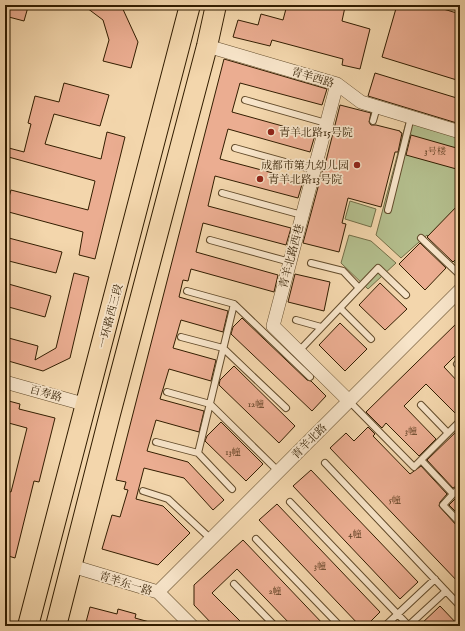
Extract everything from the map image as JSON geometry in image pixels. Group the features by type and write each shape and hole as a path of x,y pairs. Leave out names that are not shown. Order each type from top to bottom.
{"main road":[{"path":"56,626 207,46 216,5"},
{"name":"一环路西三段","path":"28,626 87,405 186,7"}],"street":[{"name":"青羊西路","path":"207,46 337,84 361,102 460,132"},
{"name":"青羊北路西巷","path":"337,84 273,326 349,401"},
{"name":"青羊北路","path":"158,592 460,290"},
{"name":"百寿路","path":"5,382 87,405"},
{"name":"青羊东一路","path":"72,566 158,592 187,622"}],"lane":[{"path":"245,100 326,123"},
{"path":"373,121 377,107"},
{"path":"388,210 411,117"},
{"path":"235,148 314,170"},
{"path":"222,194 302,215"},
{"path":"421,238 460,275"},
{"path":"210,240 290,262"},
{"path":"311,263 342,272 359,288"},
{"path":"299,351 378,268 406,295"},
{"path":"187,291 234,304 310,377"},
{"path":"198,453 234,304"},
{"path":"340,308 371,339"},
{"path":"296,320 321,327"},
{"path":"181,337 223,348 286,408"},
{"path":"167,392 210,404 278,471"},
{"path":"349,401 414,467 460,421"},
{"path":"421,405 448,433"},
{"path":"156,442 198,453 232,489"},
{"path":"421,460 453,494"},
{"path":"325,463 460,606"},
{"path":"460,488 442,505 460,523"},
{"path":"143,492 168,499 210,539"},
{"path":"290,502 408,626 446,591"},
{"path":"256,539 340,626"},
{"path":"385,626 435,579"},
{"path":"234,584 275,626"}],"green space":[{"path":"407,119 460,135 460,268 427,235 401,258 376,235"},
{"path":"350,201 376,209 371,227 345,219"},
{"path":"349,235 371,241 396,263 368,289 341,263"}],"building":[{"path":"5,5 22,5 28,7 24,21 5,16"},
{"path":"83,5 121,5 138,42 131,68 103,61 109,40 103,20"},
{"path":"287,5 339,5 345,7 342,21 370,29 360,69 342,65 343,59 272,40 270,46 233,37 238,20 258,25 261,14 283,20"},
{"path":"397,5 430,5 460,14 460,81 382,57"},
{"path":"224,59 327,89 322,105 240,83 232,112 315,135 310,152 228,129 220,159 303,181 298,198 215,176 208,206 291,228 286,245 203,223 196,252 278,275 274,292 191,269 188,281 183,280 179,297 228,311 223,332 181,320 173,348 216,360 211,381 169,369 160,399 204,411 199,432 156,420 147,451 188,462 224,500 213,510 184,478 144,468 136,499 163,506 190,533 158,565 102,549 112,515 120,517 128,490 124,489 126,482 116,480"},
{"path":"375,73 460,99 460,124 368,96"},
{"path":"64,83 109,95 100,126 54,114 45,144 101,159 107,132 125,137 95,259 79,255 83,232 5,211 11,190 88,210 95,181 5,156 5,147 24,152 31,124 28,123 35,96 59,102"},
{"name":"成都市第九幼儿园","path":"340,105 371,113 369,122 371,125 400,131 402,133 398,152 395,152 381,207 348,198 342,223 346,224 339,252 303,243"},
{"path":"411,135 460,149 460,170 406,155"},
{"path":"460,203 460,264 455,260 453,262 427,237"},
{"path":"5,237 62,252 56,273 5,260"},
{"path":"420,243 446,268 425,290 399,264"},
{"path":"74,273 89,277 70,358 43,371 5,360 5,337 38,346 35,360 56,348"},
{"path":"295,274 330,282 324,311 288,302"},
{"path":"5,283 51,296 45,317 5,306"},
{"path":"380,283 407,309 385,330 359,305"},
{"path":"242,318 307,380 311,381 326,396 312,411 231,334 233,327"},
{"path":"460,320 460,351 444,367 460,384 460,417 426,384 404,406 436,439 419,456 386,423 382,428 366,412"},
{"path":"340,323 367,349 345,371 319,345"},
{"path":"234,366 295,426 279,443 219,385 220,380"},
{"path":"5,400 20,404 19,409 55,418 39,482 34,481 15,558 5,555 5,498 7,491 11,492 27,428 5,422"},
{"path":"221,422 263,464 246,481 205,441 207,436"},
{"path":"368,427 375,434 373,436 410,474 421,466 447,494 440,502 439,506 457,526 460,527 460,584 330,448 346,433 354,441"},
{"path":"460,428 460,484 453,488 427,460"},
{"path":"311,470 418,582 400,599 293,486"},
{"path":"460,494 460,516 449,505"},
{"path":"277,504 380,612 366,626 360,626 259,520"},
{"path":"243,540 325,626 292,626 237,569 212,593 245,626 214,626 194,605 194,585"},
{"path":"440,606 459,626 419,626"},
{"path":"90,607 117,614 118,609 136,614 135,618 153,623 153,626 85,626"}],"place":[{"name":"青羊北路15号院","path":"271,132"},
{"name":"成都市第九幼儿园","path":"357,165"},
{"name":"青羊北路13号院","path":"260,179"}]}
